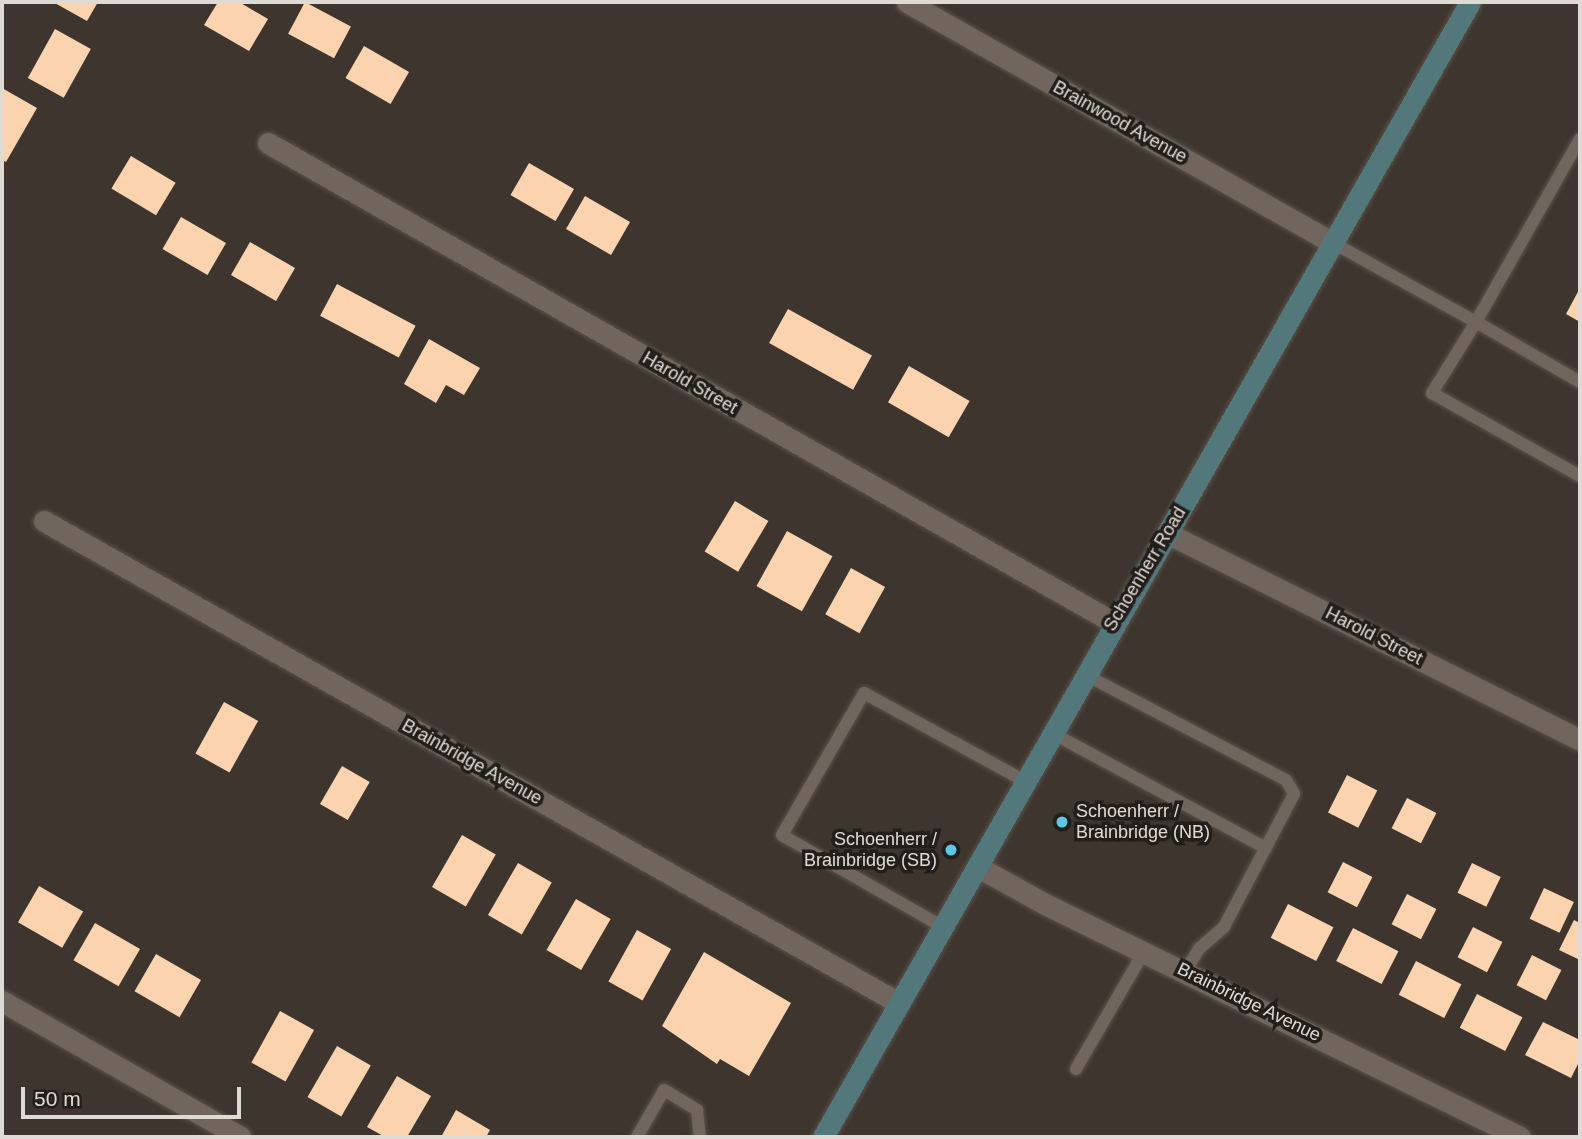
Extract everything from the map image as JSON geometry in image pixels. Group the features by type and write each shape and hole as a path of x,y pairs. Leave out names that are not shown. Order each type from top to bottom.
{"main road":[{"name":"Schoenherr Road","path":"823,1137 978,867 1113,622 1334,243 1470,2"}],"street":[{"name":"Brainwood Avenue","path":"907,2 1334,243"},
{"name":"Harold Street","path":"268,143 1113,622"},
{"name":"Brainbridge Avenue","path":"44,520 900,1003"},
{"name":"Harold Street","path":"1167,533 1580,740"},
{"name":"Brainbridge Avenue","path":"978,867 1520,1137"},
{"path":"2,1001 240,1137"}],"lane":[{"path":"1580,139 1432,393 1580,476"},
{"path":"1334,243 1580,382"},
{"path":"1084,674 1286,780 1294,794 1224,926 1199,949 1185,970"},
{"path":"943,927 782,835 864,693 1025,781"},
{"path":"1052,733 1266,848"},
{"path":"1076,1069 1145,950"},
{"path":"636,1137 664,1090 697,1110 700,1137"}],"building":[{"path":"53,2 98,2 87,21"},
{"path":"218,2 239,2 268,19 249,51 204,25"},
{"path":"305,2 351,26 334,58 288,34"},
{"path":"55,29 91,49 64,98 28,78"},
{"path":"364,46 409,72 391,104 346,78"},
{"path":"2,88 37,108 6,162 2,160"},
{"path":"131,156 176,183 156,215 111,189"},
{"path":"529,163 574,189 556,221 510,195"},
{"path":"585,196 630,222 611,255 566,229"},
{"path":"181,217 226,243 208,275 162,249"},
{"path":"250,242 295,268 276,301 231,275"},
{"path":"337,284 416,326 399,358 320,316"},
{"path":"1580,288 1580,322 1566,314"},
{"path":"788,309 872,356 853,390 769,343"},
{"path":"429,339 480,368 464,395 446,385 436,403 404,384"},
{"path":"909,366 970,401 949,437 888,402"},
{"path":"735,501 768,521 738,572 705,552"},
{"path":"787,531 832,556 802,611 756,586"},
{"path":"851,568 885,587 859,633 825,614"},
{"path":"224,702 258,721 230,773 195,754"},
{"path":"342,766 370,782 348,820 320,804"},
{"path":"1347,775 1377,790 1358,828 1328,812"},
{"path":"1407,798 1436,813 1421,843 1392,828"},
{"path":"462,835 496,854 466,906 432,887"},
{"path":"1343,862 1372,877 1357,907 1328,892"},
{"path":"518,863 552,882 522,934 488,915"},
{"path":"1472,863 1501,877 1486,907 1458,893"},
{"path":"39,886 83,912 62,948 18,922"},
{"path":"1544,888 1574,902 1560,933 1530,919"},
{"path":"1407,894 1436,909 1421,939 1392,924"},
{"path":"576,899 611,919 581,970 546,950"},
{"path":"1288,904 1333,927 1316,961 1271,938"},
{"path":"1574,920 1580,923 1580,960 1559,950"},
{"path":"95,923 140,949 119,986 74,960"},
{"path":"1473,927 1502,942 1487,972 1458,957"},
{"path":"1353,928 1398,951 1382,984 1336,961"},
{"path":"637,930 671,949 643,1001 608,982"},
{"path":"704,952 791,1003 749,1076 720,1059 717,1064 662,1026"},
{"path":"156,954 201,980 180,1017 134,991"},
{"path":"1532,955 1561,970 1546,1000 1517,985"},
{"path":"1416,961 1461,984 1444,1018 1399,995"},
{"path":"1477,994 1522,1017 1505,1051 1460,1028"},
{"path":"280,1011 314,1030 286,1082 251,1063"},
{"path":"1543,1022 1580,1040 1580,1060 1571,1078 1525,1055"},
{"path":"337,1046 371,1066 341,1117 308,1097"},
{"path":"397,1076 431,1096 407,1137 385,1137 367,1127"},
{"path":"456,1110 490,1130 486,1137 441,1137"}],"place":[{"name":"Schoenherr / Brainbridge (NB)","path":"1062,822"},
{"name":"Schoenherr / Brainbridge (SB)","path":"951,850"}]}
